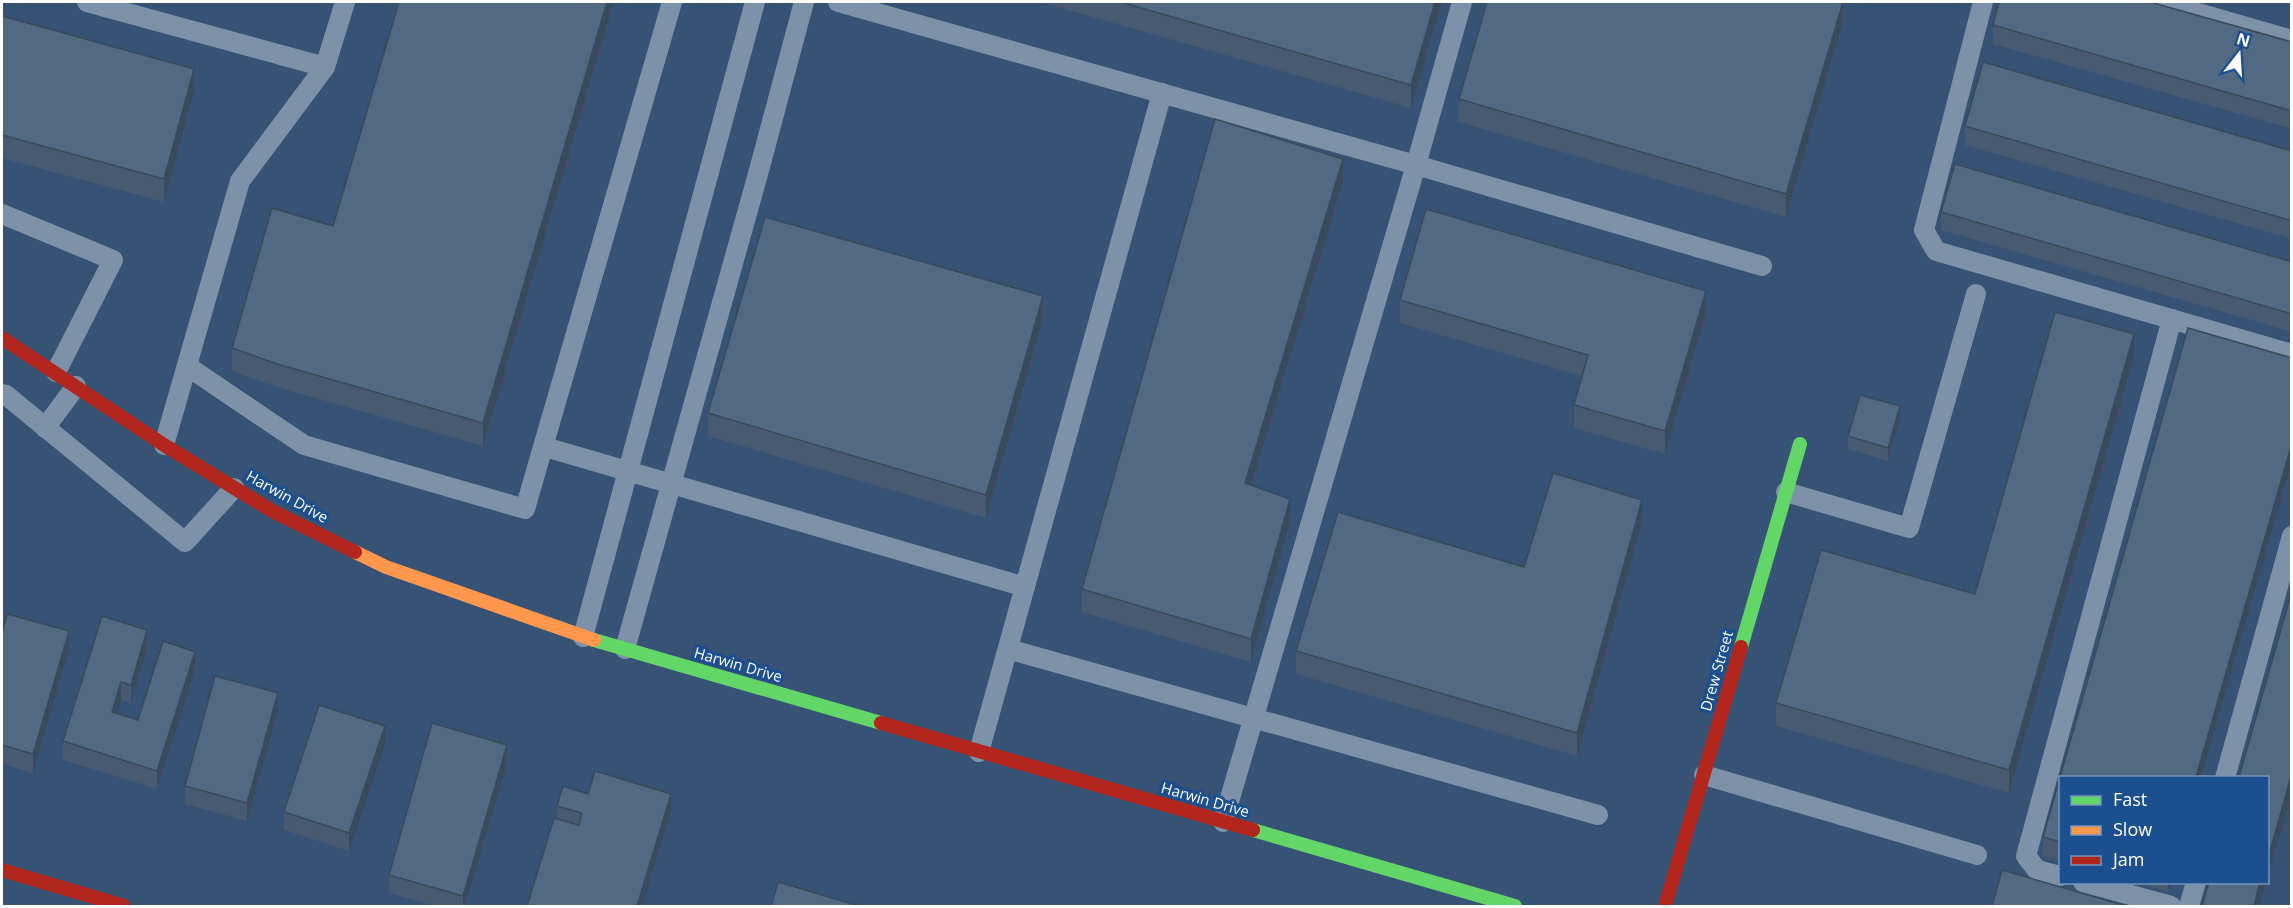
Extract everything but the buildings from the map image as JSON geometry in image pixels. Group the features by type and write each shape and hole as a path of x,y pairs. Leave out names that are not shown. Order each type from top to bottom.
{"main road":[{"name":"Harwin Drive","path":"2,338 164,445 272,511 386,567 584,638 1515,906"},
{"name":"Drew Street","path":"1665,906 1800,444"},
{"path":"2,870 124,906"}],"lane":[{"path":"87,2 325,67"},
{"path":"164,445 240,181 325,67 345,2"},
{"path":"187,366 304,445 525,509 545,447 672,2"},
{"path":"584,638 756,2"},
{"path":"625,650 804,2"},
{"path":"838,2 1416,165 1762,266"},
{"path":"1223,822 1462,2"},
{"path":"1983,2 1924,230 1936,251 2292,354"},
{"path":"2160,2 2292,40"},
{"path":"980,752 1162,93"},
{"path":"2,214 113,260 56,372"},
{"path":"1786,492 1909,528 1977,294"},
{"path":"2059,876 2037,870 2026,856 2172,319"},
{"path":"45,428 76,386"},
{"path":"2,394 185,542 234,488"},
{"path":"545,447 1025,587"},
{"path":"2225,776 2292,536"},
{"path":"1008,649 1598,815"},
{"path":"1704,776 1977,855"},
{"path":"2090,884 2171,906"},
{"path":"2189,906 2195,884"}],"traffic: fast":[{"path":"1741,647 1800,444"},
{"path":"594,640 881,723"},
{"path":"1253,830 1515,906"}],"traffic: slow":[{"path":"355,552 386,567 594,640"}],"traffic: jam":[{"path":"2,338 164,445 272,511 355,552"},
{"path":"1665,906 1741,647"},
{"path":"881,723 1253,830"},
{"path":"2,870 124,906"}]}
